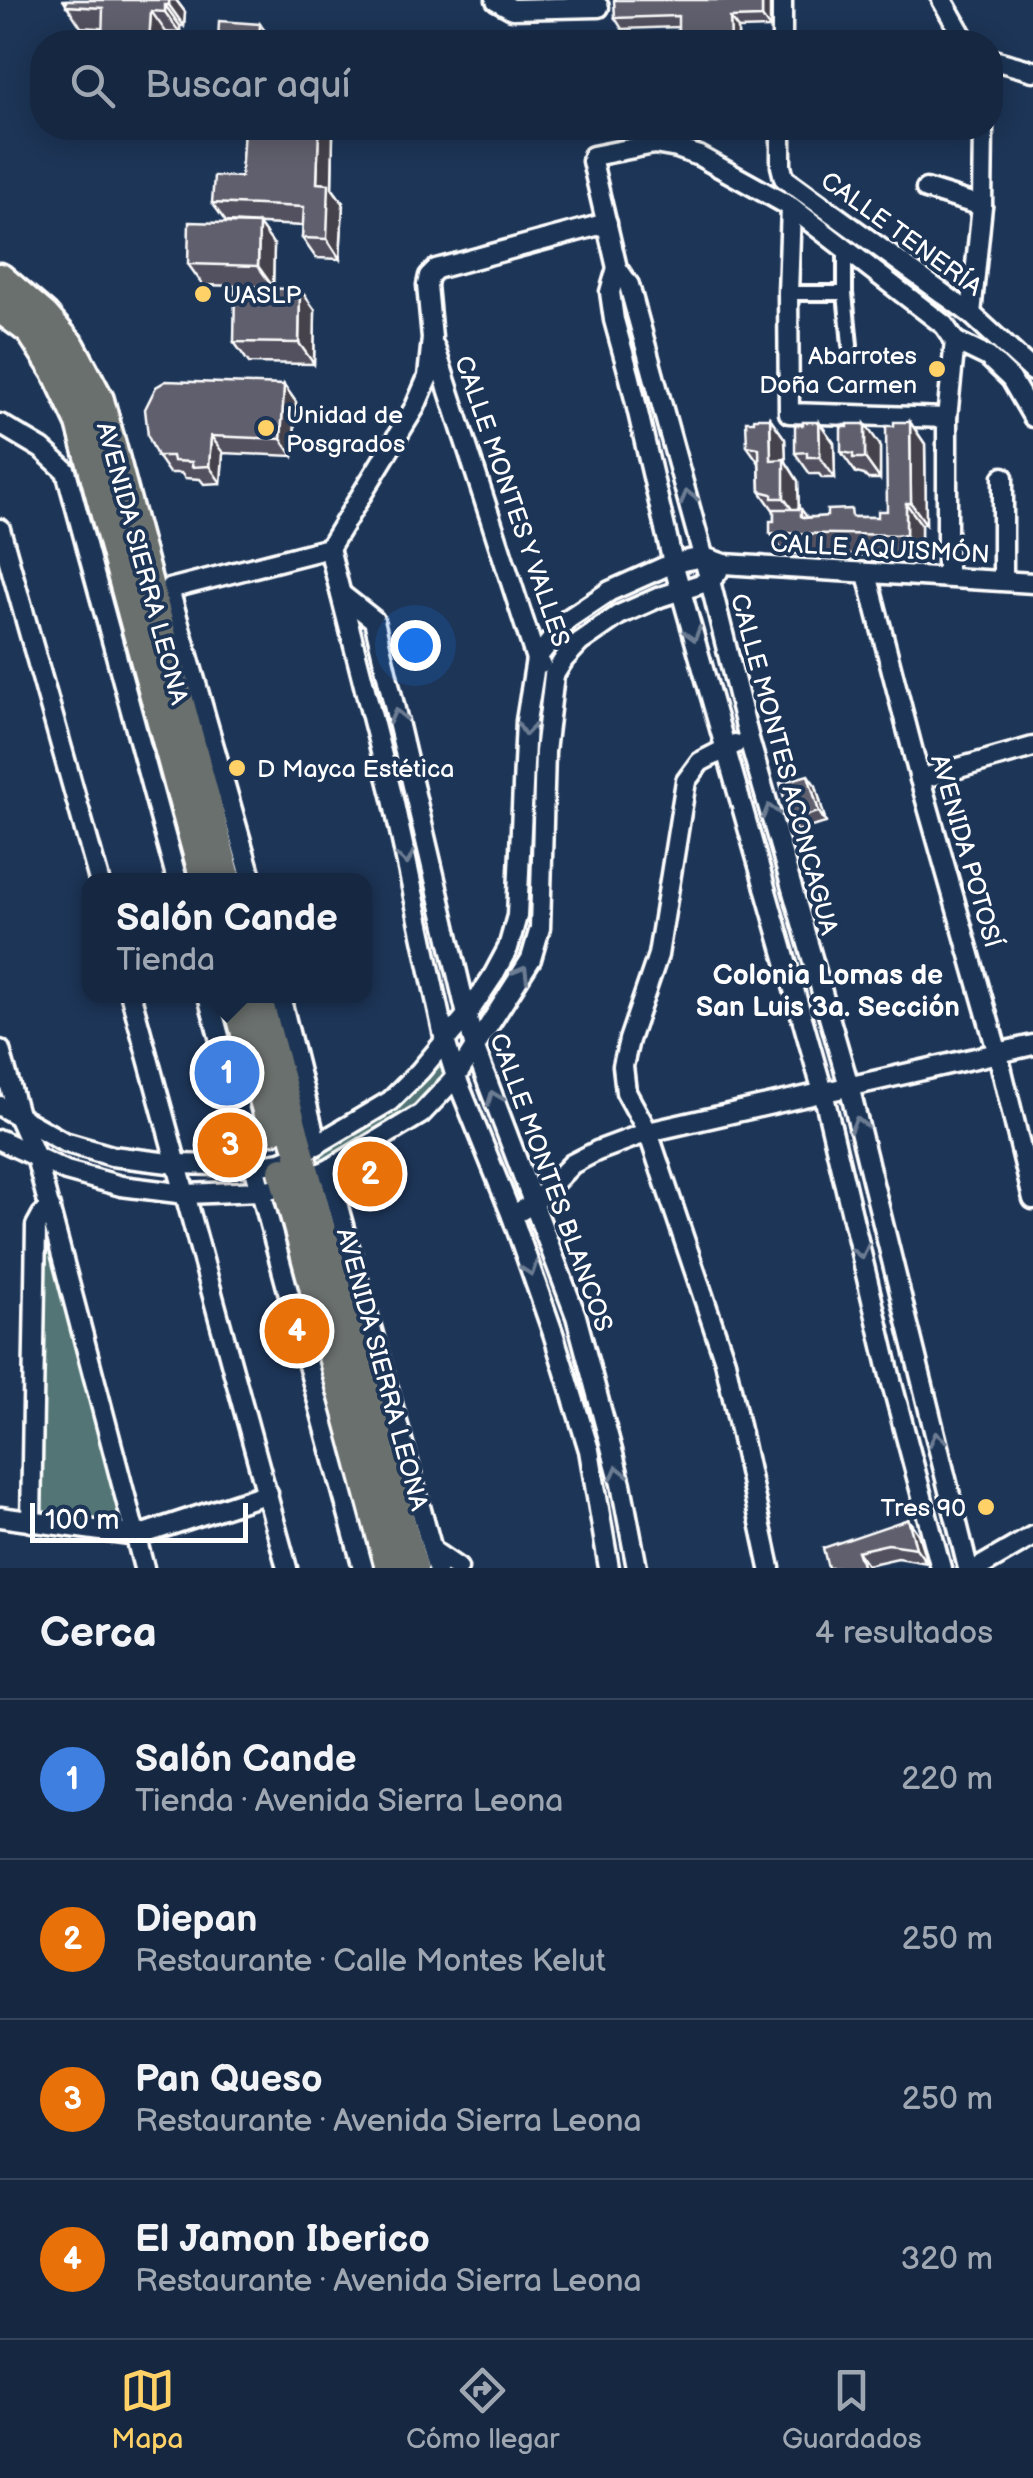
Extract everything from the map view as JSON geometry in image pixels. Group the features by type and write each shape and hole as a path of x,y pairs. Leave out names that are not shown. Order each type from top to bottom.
{"highway":[{"name":"AVENIDA SIERRA LEONA","path":"0,278 44,316 70,347 99,400 225,873"},
{"name":"AVENIDA SIERRA LEONA","path":"0,308 30,331 57,372 82,422 202,873"},
{"name":"AVENIDA SIERRA LEONA","path":"238,1003 291,1169 428,1562"},
{"name":"AVENIDA SIERRA LEONA","path":"258,1003 291,1169 390,1568"}],"street":[{"path":"496,0 512,9 598,7"},
{"path":"782,0 782,30"},
{"path":"942,0 959,30"},
{"path":"1003,62 1033,71"},
{"name":"CALLE TENERÍA","path":"782,140 784,178 971,314 1033,371"},
{"path":"971,314 982,206 984,140"},
{"name":"CALLE MONTES ACONCAGUA","path":"791,208 700,156 677,148 654,144 594,156 592,161 617,268 630,285 750,739 848,1086 968,1568"},
{"path":"926,189 982,206"},
{"path":"791,208 944,324 955,341 988,357 1011,379 1033,417"},
{"path":"791,208 789,413 947,418"},
{"path":"329,548 415,407 428,376 432,338 430,276 436,269 607,223"},
{"path":"844,248 850,345"},
{"name":"CALLE MONTES ACONCAGUA","path":"617,268 610,292 614,320 673,564 823,1092 891,1380 942,1568"},
{"path":"788,293 844,294"},
{"name":"CALLE MONTES Y VALLES","path":"432,338 536,659 554,675"},
{"path":"947,577 947,418 955,341"},
{"path":"630,378 654,373"},
{"name":"AVENIDA SIERRA LEONA","path":"0,424 42,449 66,471 175,873"},
{"path":"1002,580 1003,477"},
{"path":"0,530 8,579 97,873"},
{"name":"AVENIDA SIERRA LEONA","path":"250,873 170,589 329,548"},
{"name":"CALLE MONTES BLANCOS","path":"329,548 394,799 445,1041 512,1216 590,1450 609,1568"},
{"path":"0,1106 64,1142 112,1156 178,1164 291,1169 390,1101 467,1014 508,948 517,916 526,721 536,659 568,619 610,591 673,564 704,557"},
{"name":"CALLE AQUISMÓN","path":"704,557 724,564 1033,583"},
{"path":"0,1140 66,1171 121,1186 186,1194 291,1169 422,1114 476,1049 531,960 540,928 545,752 554,675 580,642 619,615 710,581 724,564"},
{"name":"AVENIDA POTOSÍ","path":"867,574 998,1054 1033,1199"},
{"name":"CALLE MONTES BLANCOS","path":"340,594 374,620 476,1049 576,1316 621,1484 637,1568"},
{"path":"750,739 700,762 686,781 658,955 628,1040 623,1066 626,1092 648,1132 725,1360 770,1568"},
{"path":"920,779 1033,747"},
{"path":"133,1003 287,1568"},
{"name":"AVENIDA SIERRA LEONA","path":"211,1003 291,1169"},
{"name":"AVENIDA SIERRA LEONA","path":"280,1003 291,1169 363,1568"},
{"path":"512,1216 534,1202 572,1164 648,1132 1033,1045"},
{"path":"0,1050 50,1207 144,1568"},
{"path":"32,1522 36,1226 50,1207"},
{"path":"891,1380 921,1372"},
{"path":"0,1517 137,1536 268,1493"},
{"path":"978,1568 1033,1536"},
{"path":"428,1562 458,1568"}],"green space":[{"path":"443,1064 451,1071 427,1100 322,1162 318,1147 417,1086"},
{"path":"45,1226 129,1529 41,1517"}],"building":[{"path":"66,0 169,0 165,12 151,11 150,30 102,30 103,8 66,6"},
{"path":"614,0 762,0 762,17 730,18 730,30 678,30 678,16 615,18"},
{"path":"219,21 260,24 260,30 219,30"},
{"path":"243,140 319,140 317,183 329,184 327,239 302,238 304,207 212,203 214,176 241,177"},
{"path":"189,222 259,224 258,266 188,264"},
{"path":"235,288 300,289 299,343 234,342"},
{"path":"166,381 284,385 281,439 211,436 209,466 192,467 192,462 157,456 148,436 145,409 156,387"},
{"path":"770,418 771,460 784,459 784,498 772,498 772,494 760,491 759,448 747,446 746,421"},
{"path":"819,422 820,457 795,453 795,425"},
{"path":"894,422 910,422 911,503 906,503 906,535 770,533 774,509 801,509 805,518 827,516 827,510 851,509 852,517 878,517 878,511 887,511 886,426 894,426"},
{"path":"865,424 865,458 841,452 841,427"},
{"path":"808,775 819,812 790,820 780,783"},
{"path":"225,1119 232,1146 214,1145 207,1124"},
{"path":"380,1150 385,1172 347,1184 343,1171 346,1163"},
{"path":"908,1519 916,1548 888,1544 857,1551 863,1568 828,1568 823,1548"}],"place":[{"name":"UASLP","path":"203,294"},
{"name":"Abarrotes Doña Carmen","path":"937,369"},
{"name":"Unidad de Posgrados","path":"266,428"},
{"name":"D Mayca Estética","path":"237,768"},
{"name":"Salón Cande","path":"227,1073"},
{"name":"Pan Queso","path":"230,1145"},
{"name":"Diepan","path":"370,1174"},
{"name":"El Jamon Iberico","path":"297,1331"},
{"name":"Tres 90","path":"986,1507"}],"district":[{"name":"Colonia Lomas de San Luis 3a. Sección","path":"828,990"}]}
